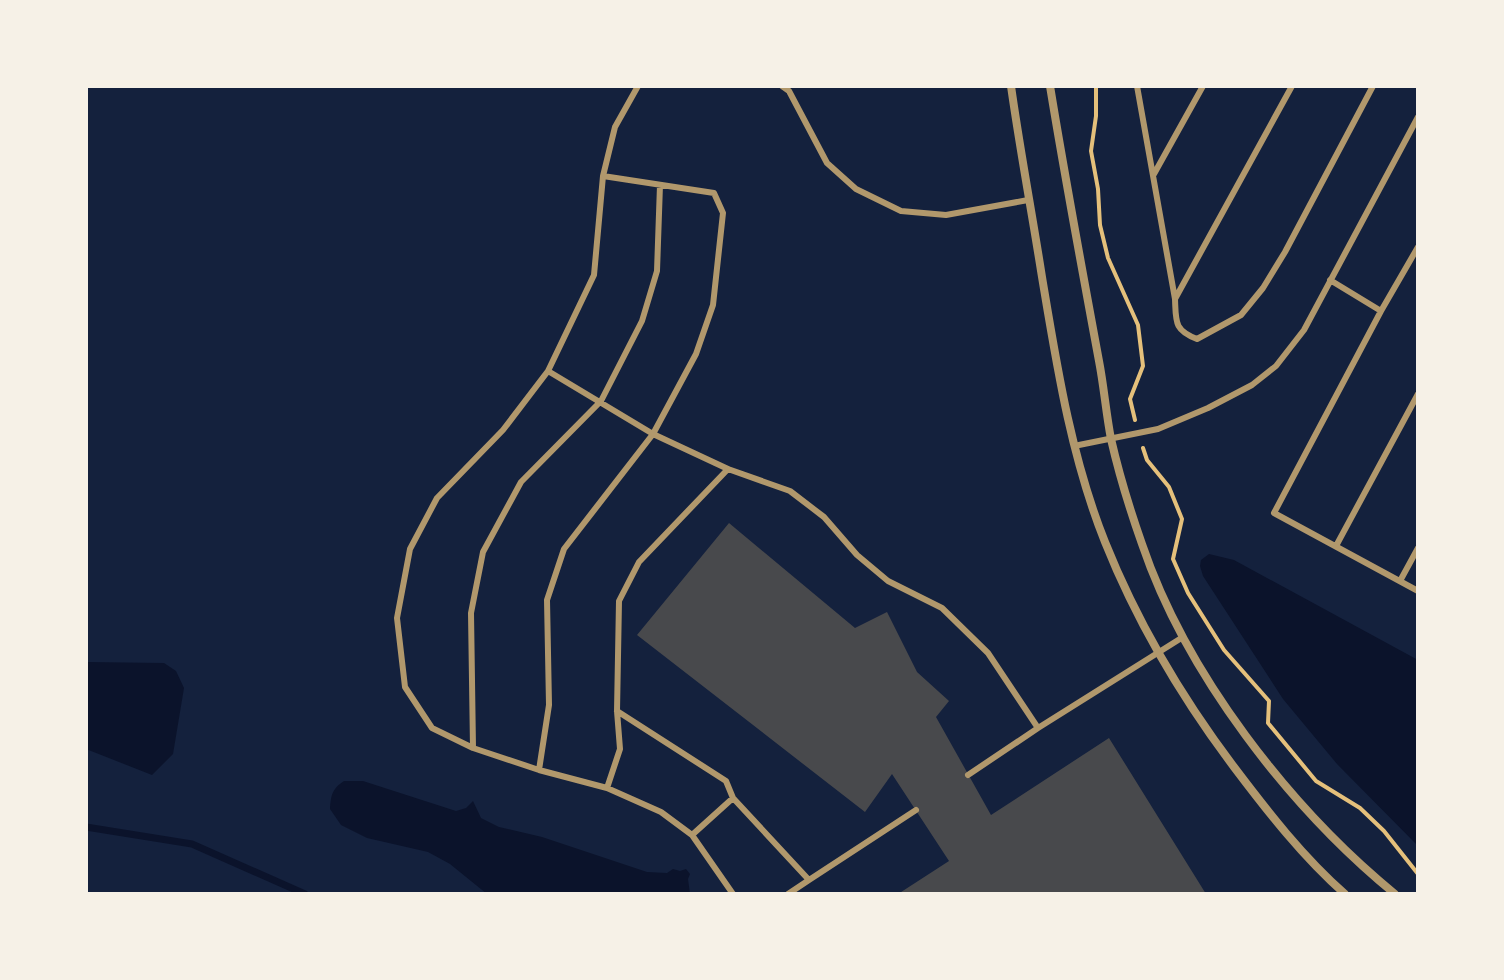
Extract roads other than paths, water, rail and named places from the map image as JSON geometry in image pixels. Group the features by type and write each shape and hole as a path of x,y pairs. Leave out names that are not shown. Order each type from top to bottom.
{"street":[{"path":"1011,86 1028,200 1074,446 1104,540 1122,582 1187,701 1266,809 1324,875 1345,894"},
{"path":"1050,86 1111,439 1142,545 1183,637 1203,672 1255,747 1310,815 1395,894"}],"lane":[{"path":"638,86 615,127 603,176 594,275 548,371 503,430 437,498 410,549 397,618 405,687 432,728 473,748 607,788 661,812 692,835 733,894"},
{"path":"782,86 789,91 827,163 856,189 901,211 946,215 1028,200"},
{"path":"1137,86 1175,299 1176,324 1184,334 1197,339 1241,315 1263,288 1373,86"},
{"path":"1153,175 1203,86"},
{"path":"1175,299 1292,86"},
{"path":"1074,446 1158,429 1252,385 1276,366 1304,330 1418,117"},
{"path":"539,770 549,705 547,600 551,587 564,549 653,434 696,354 713,305 723,213 714,193 603,176"},
{"path":"473,748 471,613 483,552 521,482 601,401 642,321 657,271 660,185"},
{"path":"1418,247 1274,513 1418,591"},
{"path":"1330,280 1381,311"},
{"path":"548,371 653,434 728,469 790,491 824,517 857,555 888,581 942,608 988,653 1038,728"},
{"path":"1336,546 1418,394"},
{"path":"607,788 620,749 617,711 619,601 639,562 728,469"},
{"path":"1400,581 1418,548"},
{"path":"968,775 1183,637"},
{"path":"617,711 726,781 733,798 809,880"},
{"path":"692,835 733,798"},
{"path":"788,894 916,810"}],"water":[{"path":"1209,554 1234,560 1418,660 1418,846 1337,764 1283,699 1203,576 1201,560"},
{"path":"86,662 164,663 176,671 184,688 173,754 152,775 86,749"},
{"path":"344,781 363,781 456,811 466,808 473,801 481,818 499,827 542,837 647,872 667,873 673,869 686,869 690,874 690,894 487,894 450,864 428,852 367,838 341,825 330,809 333,793"}],"waterway":[{"path":"86,827 192,844 305,894"}]}
